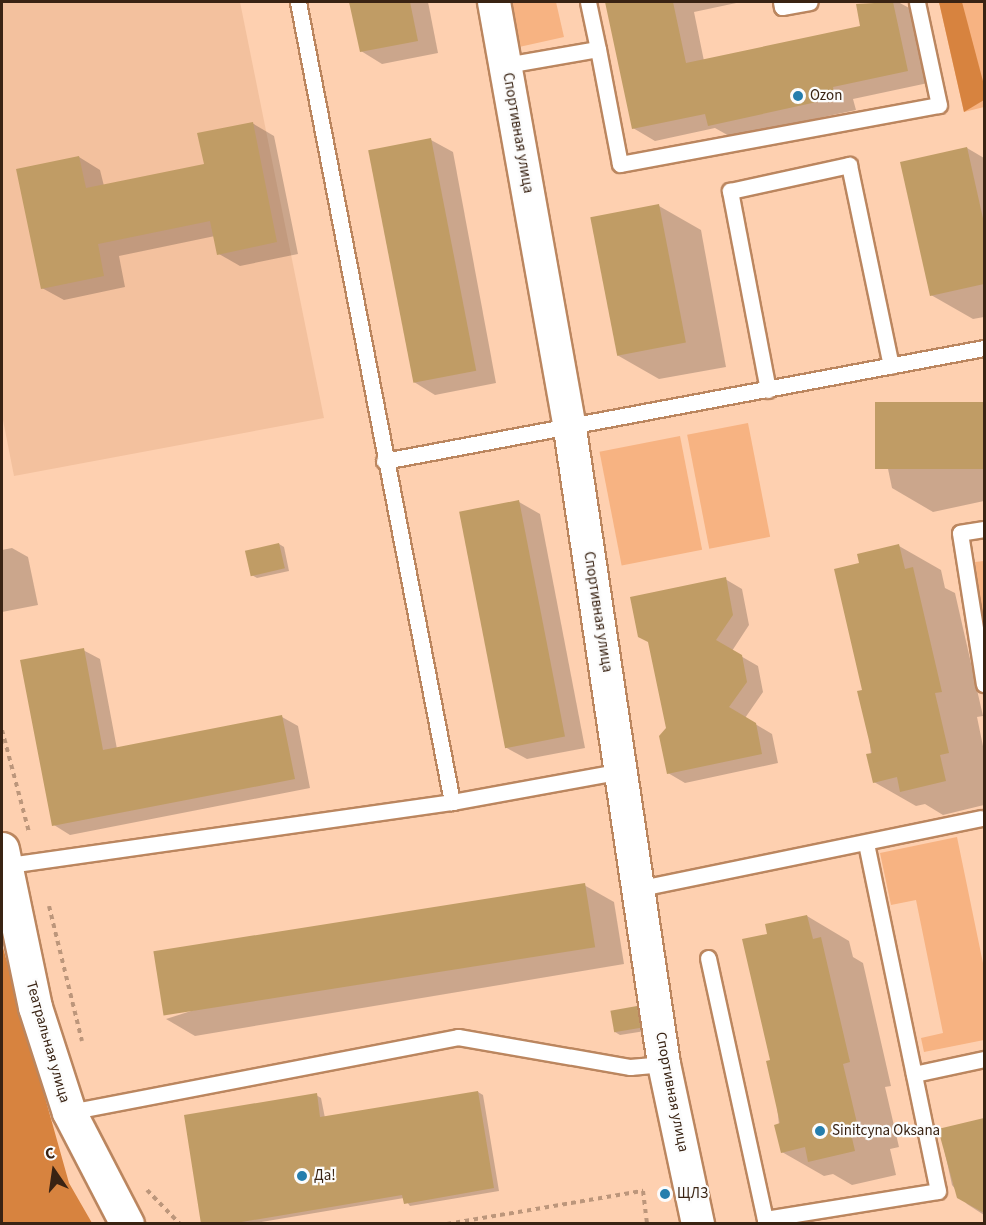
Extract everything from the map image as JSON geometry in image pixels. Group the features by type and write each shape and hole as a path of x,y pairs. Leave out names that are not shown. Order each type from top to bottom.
{"street":[{"name":"Спортивная улица","path":"494,2 570,429 641,888 664,1064 698,1224"},
{"name":"Театральная улица","path":"12,860 35,1007 69,1112 127,1224"}],"lane":[{"path":"298,2 384,461 452,802"},
{"path":"588,2 620,164 939,105 917,2"},
{"path":"781,2 782,7 810,2"},
{"path":"506,65 598,49"},
{"path":"768,390 730,191 849,165 891,366"},
{"path":"384,461 570,429 984,348"},
{"path":"984,528 960,533 984,684"},
{"path":"12,860 452,802 622,771"},
{"path":"641,888 983,820"},
{"path":"708,958 765,1221 938,1191 866,843"},
{"path":"69,1112 458,1037 630,1067 664,1064"},
{"path":"914,1074 984,1059"}],"path":[{"path":"2,730 12,860 84,1052"},
{"path":"139,1182 180,1224"},
{"path":"447,1224 643,1191 647,1224"}],"shaded area":[{"path":"2,2 240,2 324,418 14,476 2,415"},
{"path":"509,2 556,2 564,37 519,47"},
{"path":"939,2 984,2 984,107 964,112"},
{"path":"939,2 962,2 984,85 984,100 964,112"},
{"path":"748,423 770,537 709,549 687,435"},
{"path":"680,436 702,550 622,566 600,452"},
{"path":"984,561 984,624 975,562"},
{"path":"957,837 984,968 984,1040 924,1052 921,1038 943,1033 916,900 891,905 880,853"},
{"path":"2,944 69,1183 92,1223 2,1223"}],"building":[{"path":"349,2 410,2 418,41 360,52"},
{"path":"605,2 673,2 686,63 860,26 856,4 893,2 908,71 833,87 835,98 708,126 705,114 632,129"},
{"path":"253,122 277,242 217,255 210,221 98,244 104,276 41,289 16,169 79,156 86,188 204,164 197,133"},
{"path":"431,138 476,371 413,383 368,150"},
{"path":"967,147 984,223 984,284 930,296 900,162"},
{"path":"659,204 686,342 617,356 590,217"},
{"path":"875,402 984,402 984,469 875,469"},
{"path":"519,500 565,737 505,748 459,512"},
{"path":"279,543 285,568 251,576 245,551"},
{"path":"899,544 905,569 913,567 942,692 935,693 949,753 940,755 946,781 900,792 897,777 873,783 866,754 872,753 857,691 862,690 834,569 859,563 857,554"},
{"path":"726,577 733,615 716,640 742,655 747,682 729,707 756,723 762,754 667,774 659,736 666,728 648,642 638,637 630,597"},
{"path":"84,648 103,750 282,715 295,779 52,826 20,660"},
{"path":"585,883 595,947 164,1016 153,951"},
{"path":"807,915 813,939 821,937 850,1062 843,1064 857,1123 849,1125 855,1151 808,1162 805,1147 781,1153 774,1125 780,1123 766,1061 770,1060 742,939 767,934 765,924"},
{"path":"637,1006 641,1028 614,1032 610,1011"},
{"path":"478,1091 494,1188 404,1204 402,1195 230,1224 201,1224 184,1115 317,1093 320,1117"},
{"path":"984,1118 984,1213 957,1198 938,1129"}],"place":[{"name":"Ozon","path":"798,96"},
{"name":"Sinitcyna Oksana","path":"820,1131"},
{"name":"Да!","path":"302,1176"},
{"name":"ЩЛЗ","path":"665,1194"}]}
